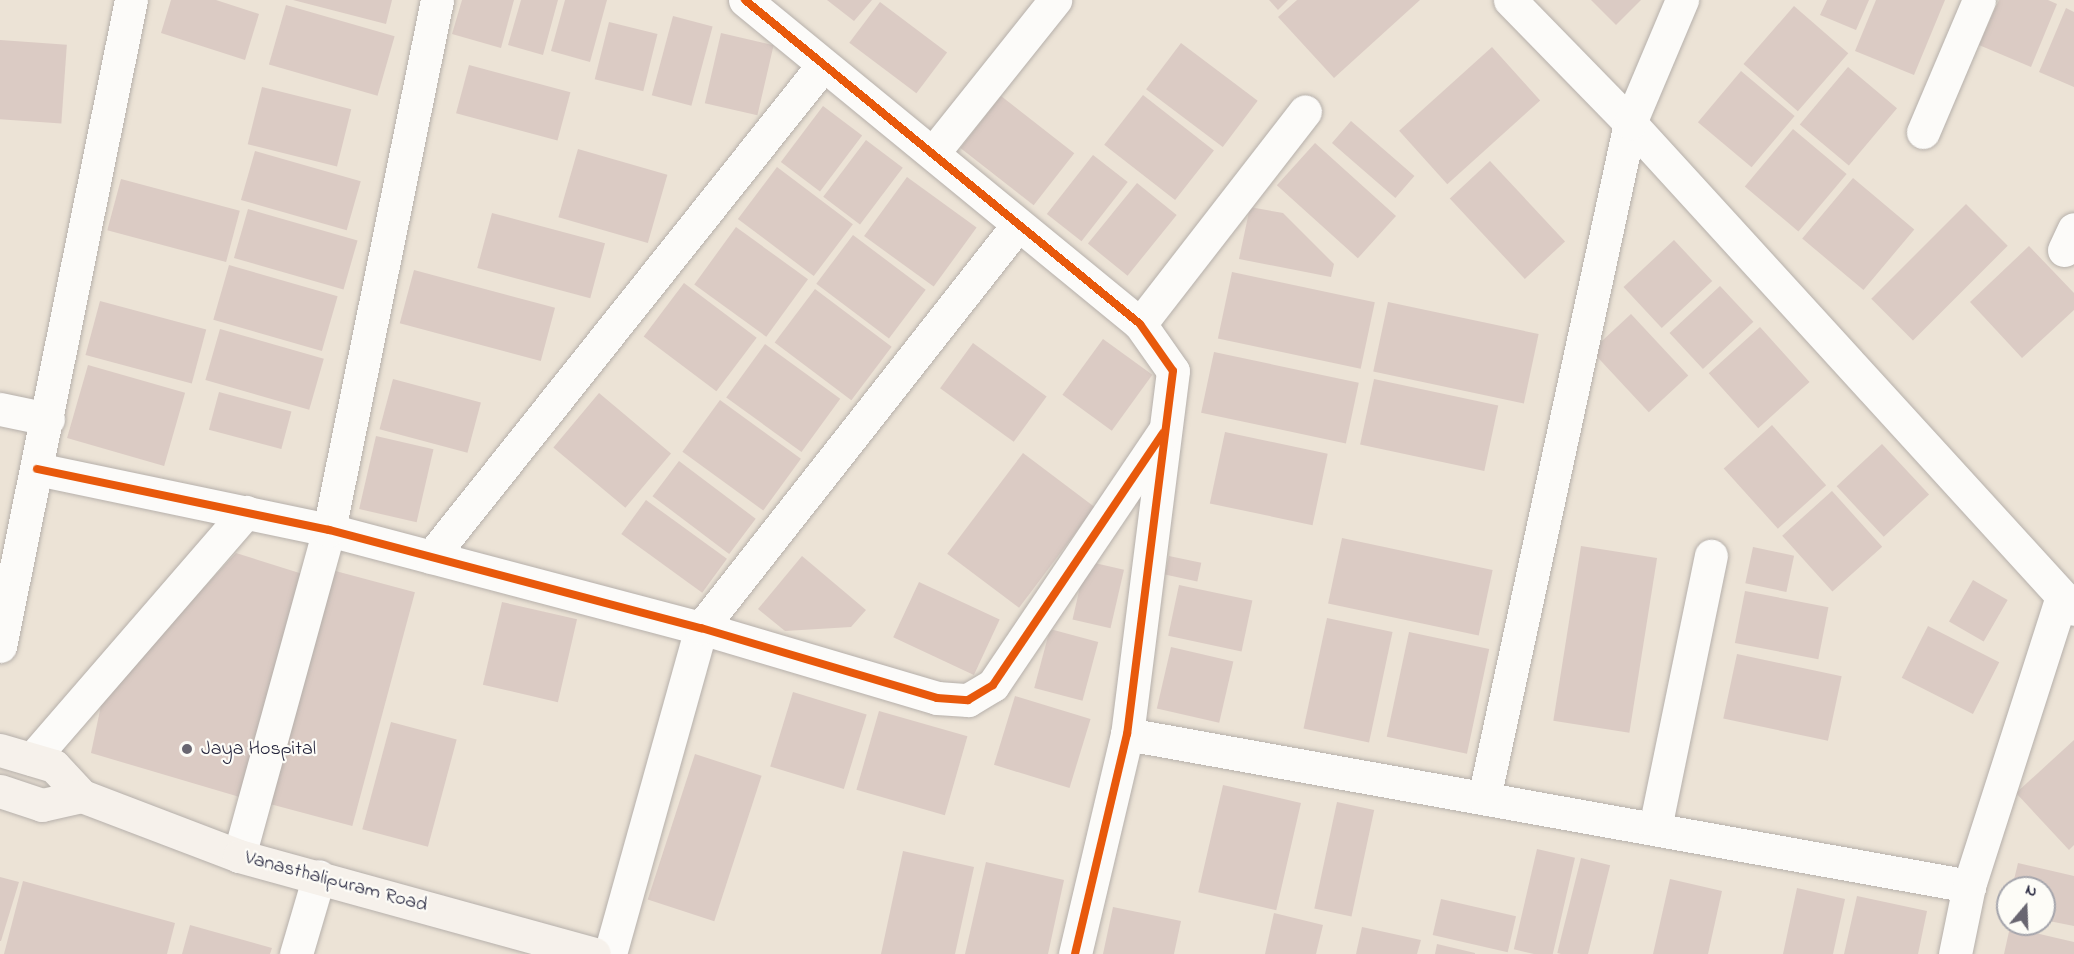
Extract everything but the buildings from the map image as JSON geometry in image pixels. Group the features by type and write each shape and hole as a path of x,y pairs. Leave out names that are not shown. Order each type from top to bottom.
{"street":[{"path":"0,646 48,419 131,0"},
{"path":"239,856 329,530 437,0"},
{"path":"745,0 933,153 1017,226 1140,324 1173,371 1172,398 1163,433 1127,734 1075,954"},
{"path":"933,153 1055,0"},
{"path":"1510,0 1630,123 2068,603 1969,886 1955,954"},
{"path":"1484,798 1630,123 1682,0"},
{"path":"1923,132 1979,0"},
{"path":"431,557 823,65"},
{"path":"1140,324 1305,111"},
{"path":"610,954 701,628 1017,226"},
{"path":"0,409 48,419"},
{"path":"37,469 329,530 701,628 937,698 968,700 993,685 1163,433"},
{"path":"32,759 246,512"},
{"path":"1655,828 1711,556"},
{"path":"1127,734 1969,886"},
{"name":"Vanasthalipuram Road","path":"0,750 54,766 82,796 239,856 319,876 594,954"},
{"path":"0,791 42,805 82,796"},
{"path":"296,954 319,876"}],"cycle path":[{"path":"745,0 1140,324 1173,371 1127,734 1075,954"},
{"path":"37,469 329,530 701,628 937,698 968,700 993,685 1163,433"}],"place":[{"name":"Jaya Hospital","path":"187,749"}]}
